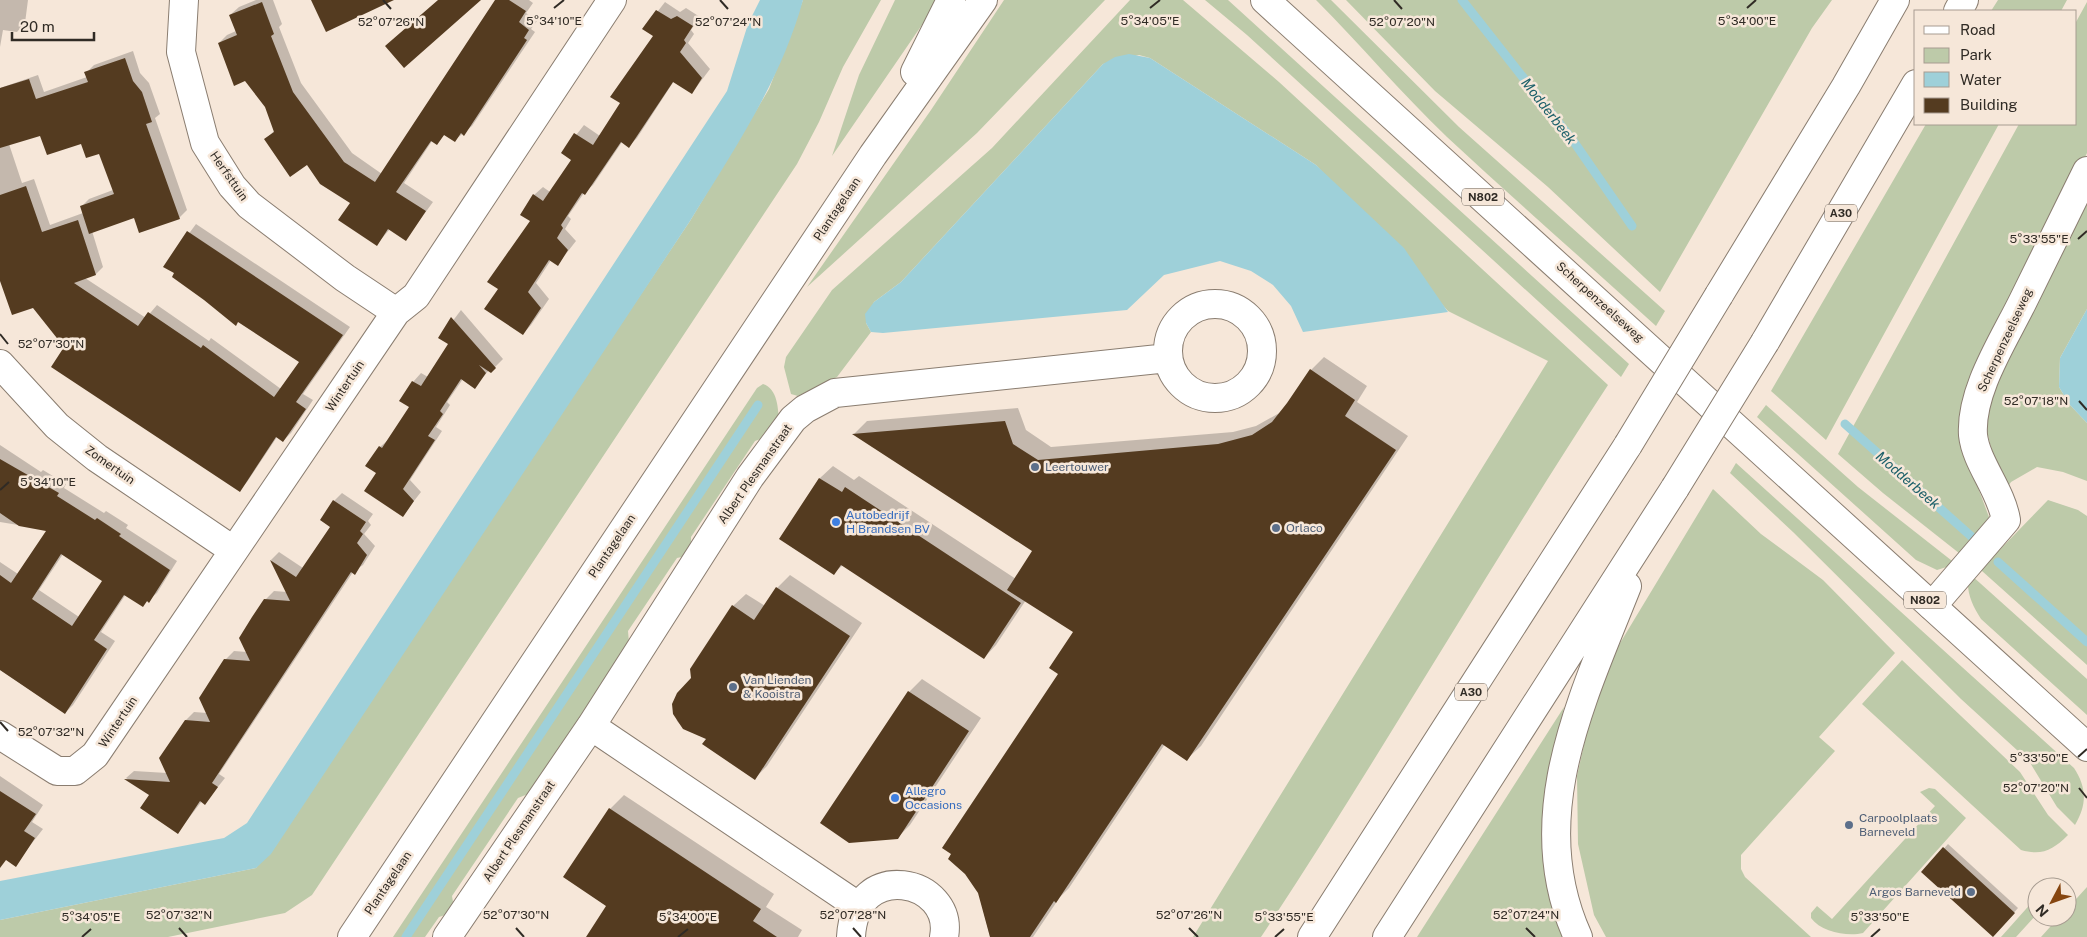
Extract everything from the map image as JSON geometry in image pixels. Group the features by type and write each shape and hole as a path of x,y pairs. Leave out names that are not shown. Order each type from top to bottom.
{"main road":[{"name":"Herfsttuin","path":"184,0 181,52 205,143 232,186 249,205 345,278 396,312"},
{"name":"Wintertuin","path":"0,735 57,771 75,770 95,755 396,312 416,296 612,0"},
{"name":"Plantagelaan","path":"873,155 952,0"},
{"name":"Plantagelaan","path":"352,937 873,155 983,0"},
{"name":"Scherpenzeelseweg","path":"1265,0 2087,747"},
{"name":"A30","path":"1846,86 1874,0"},
{"name":"A30","path":"1312,937 1628,445 1846,86 1895,0"},
{"name":"A30","path":"1387,937 1652,526 1765,342 1914,87"},
{"name":"Scherpenzeelseweg","path":"1932,606 2006,520 1998,493 1985,468 1974,437 1974,407 1989,371 2087,171"},
{"name":"Albert Plesmanstraat","path":"447,937 591,726 750,477 793,419 805,409 835,393 1168,358"},
{"name":"Zomertuin","path":"0,364 57,426 98,458 233,550"},
{"name":"A30","path":"1578,937 1567,913 1557,855 1557,793 1565,753 1577,713 1652,526"},
{"path":"591,726 858,906"},
{"path":"851,937 852,921 858,906 868,895 881,887 896,884 911,886 925,892 936,903 943,917 944,937"}],"green space":[{"path":"803,0 881,0 843,67 819,122 797,164 312,895 285,913 168,937 0,937 0,920 256,868 690,221 769,89"},
{"path":"895,0 939,0 832,156 859,75"},
{"path":"1004,0 1105,0 977,133 807,287 931,110"},
{"path":"1130,0 1183,0 1279,82 1608,385 1520,522 1349,800 1261,937 1193,937 1548,361 1448,311 1316,165 1150,58 1139,55 1103,64 901,282 874,302 866,323 871,332 837,377 798,396 791,394 784,367 786,357 832,290 992,148"},
{"path":"1205,0 1228,0 1629,364 1621,377 1247,35"},
{"path":"1316,0 1331,0 1459,127 1665,311 1656,326 1447,137"},
{"path":"1346,0 1832,0 1812,28 1660,292 1548,187 1435,91"},
{"path":"1998,0 2067,0 2062,10 1992,10"},
{"path":"2087,2 2087,153 1964,406 1968,461 1989,517 1964,557 1883,493 1838,454 2018,125 2077,125 2077,20"},
{"path":"1925,125 1998,125 1826,440 1771,391"},
{"path":"2087,195 2087,309 2060,358 2059,387 2070,405 2087,423 2087,481 2063,472 2037,467 2011,482 2007,488 1995,463 1984,420 2000,373"},
{"path":"763,384 772,390 779,422 766,437 755,441 691,537 691,544 686,556 677,558 628,631 629,643 625,651 528,794 518,798 452,896 454,908 448,914 439,917 425,937 393,937 757,388"},
{"path":"1766,405 1858,487 1956,564 1937,570 1916,560 1757,417"},
{"path":"1736,463 2074,768 2081,782 2084,796 2082,810 2075,825 2057,807 2029,761 1961,699 1793,532 1730,473"},
{"path":"1713,489 1761,534 1823,580 1895,653 1819,737 1835,751 1741,855 1741,869 1745,877 1811,937 1606,937 1594,915 1578,844 1577,776 1599,678"},
{"path":"2048,500 2078,510 2087,516 2087,665 1982,571 1982,568"},
{"path":"1971,575 2087,679 2087,715 1981,619 1970,595 1968,579"},
{"path":"1902,660 2020,772 2048,815 2068,835 2063,840 2052,848 2041,852 2021,850 1862,704"},
{"path":"1564,707 1547,781 1549,855 1574,937 1417,937"},
{"path":"1929,788 1935,789 1966,818 1863,933 1843,934 1828,930 1815,923 1811,918 1811,913 1817,906 1832,919 1935,806 1920,792"},
{"path":"2087,887 2087,937 2041,937 2050,927 2077,927 2077,898"},
{"path":"2027,908 2027,925 2016,937 2001,937"}],"water":[{"path":"760,0 803,0 794,30 782,59 739,142 690,221 271,854 256,868 0,920 0,881 224,838 247,823 727,91 748,24"},
{"path":"1129,54 1150,58 1316,165 1404,248 1448,312 1303,332 1291,306 1273,285 1251,271 1220,261 1164,275 1127,310 883,333 871,332 866,323 865,314 874,302 901,282 1103,64 1115,57"},
{"path":"2087,309 2087,423 2070,405 2059,387 2060,358"}],"building":[{"path":"311,0 394,0 326,32"},
{"path":"438,0 481,0 404,68 385,46"},
{"path":"495,0 509,0 526,11 519,22 529,30 524,38 527,40 464,136 461,133 455,142 444,135 437,145 431,141 396,192 426,211 406,241 388,229 377,246 338,220 350,203 320,184 307,165 290,177 264,139 274,132 265,107 245,81 234,86 218,43 237,35 229,15 262,2 274,34 271,36 293,92 344,162 375,182"},
{"path":"656,10 671,19 677,16 693,26 684,40 686,43 680,52 702,78 692,94 673,82 629,148 621,142 585,195 582,193 561,225 563,228 557,238 568,250 558,266 549,260 528,292 541,308 523,335 484,309 498,289 487,282 530,221 520,215 533,194 543,201 571,160 561,153 574,133 593,145 620,103 610,97 653,36 642,29"},
{"path":"125,58 133,81 142,92 152,122 146,124 180,219 139,233 134,218 89,234 80,206 114,194 99,154 86,158 81,144 47,155 40,136 0,148 0,88 29,79 36,99 88,82 84,72"},
{"path":"26,186 42,232 78,220 96,275 74,283 138,326 148,312 201,348 203,345 274,397 299,362 238,322 236,326 172,277 174,273 163,267 187,231 343,335 296,402 306,409 283,442 276,437 240,492 51,367 64,347 33,308 12,315 0,281 0,195"},
{"path":"451,317 496,368 491,373 479,365 486,373 475,389 461,379 440,411 443,414 428,436 435,440 403,489 414,501 403,517 364,491 376,473 365,466 379,446 382,448 409,407 399,401 412,381 421,386 448,344 438,338"},
{"path":"1310,369 1355,400 1345,416 1396,450 1187,761 1162,744 1056,903 1054,901 1030,937 990,937 978,893 965,874 948,859 951,854 942,848 1058,674 1049,668 1073,632 1007,590 1032,551 852,434 1005,421 1013,444 1038,460 1218,444 1252,435 1272,422"},
{"path":"0,459 59,493 57,496 95,520 97,518 121,534 119,536 170,570 149,603 147,601 143,607 124,595 94,640 107,649 65,714 0,670 0,575 11,583 46,531 19,526 0,513","holes":["61,554 102,581 72,626 32,599"]},
{"path":"819,478 842,492 845,487 1021,603 984,659 841,565 834,575 779,539"},
{"path":"333,500 366,522 360,531 363,534 357,543 367,555 355,575 351,572 212,783 218,787 205,805 200,801 178,834 140,808 149,795 124,779 170,782 159,758 185,720 210,722 199,698 224,659 250,661 239,638 264,599 290,601 270,560 296,577 330,527 320,520"},
{"path":"776,587 850,636 755,780 702,744 706,739 683,729 673,714 672,704 677,693 691,678 690,669 732,605 754,620"},
{"path":"908,691 969,731 898,839 849,843 820,823"},
{"path":"0,791 36,814 24,831 35,838 16,867 6,860 0,868"},
{"path":"609,808 761,909 753,921 777,937 586,937 606,906 563,877"},
{"path":"1943,847 2015,913 1993,937 1921,872"}],"waterway":[{"name":"Modderbeek","path":"1462,0 1574,142 1632,226"},
{"path":"406,937 758,405"},
{"name":"Modderbeek","path":"1845,424 1972,537"},
{"name":"Modderbeek","path":"1998,562 2087,642"}],"place":[{"name":"Leertouwer","path":"1035,467"},
{"name":"Autobedrijf H Brandsen BV","path":"836,522"},
{"name":"Orlaco","path":"1276,528"},
{"name":"Van Lienden & Kooistra","path":"733,687"},
{"name":"Allegro Occasions","path":"895,798"},
{"name":"Carpoolplaats Barneveld","path":"1849,825"},
{"name":"Argos Barneveld","path":"1971,892"}]}
